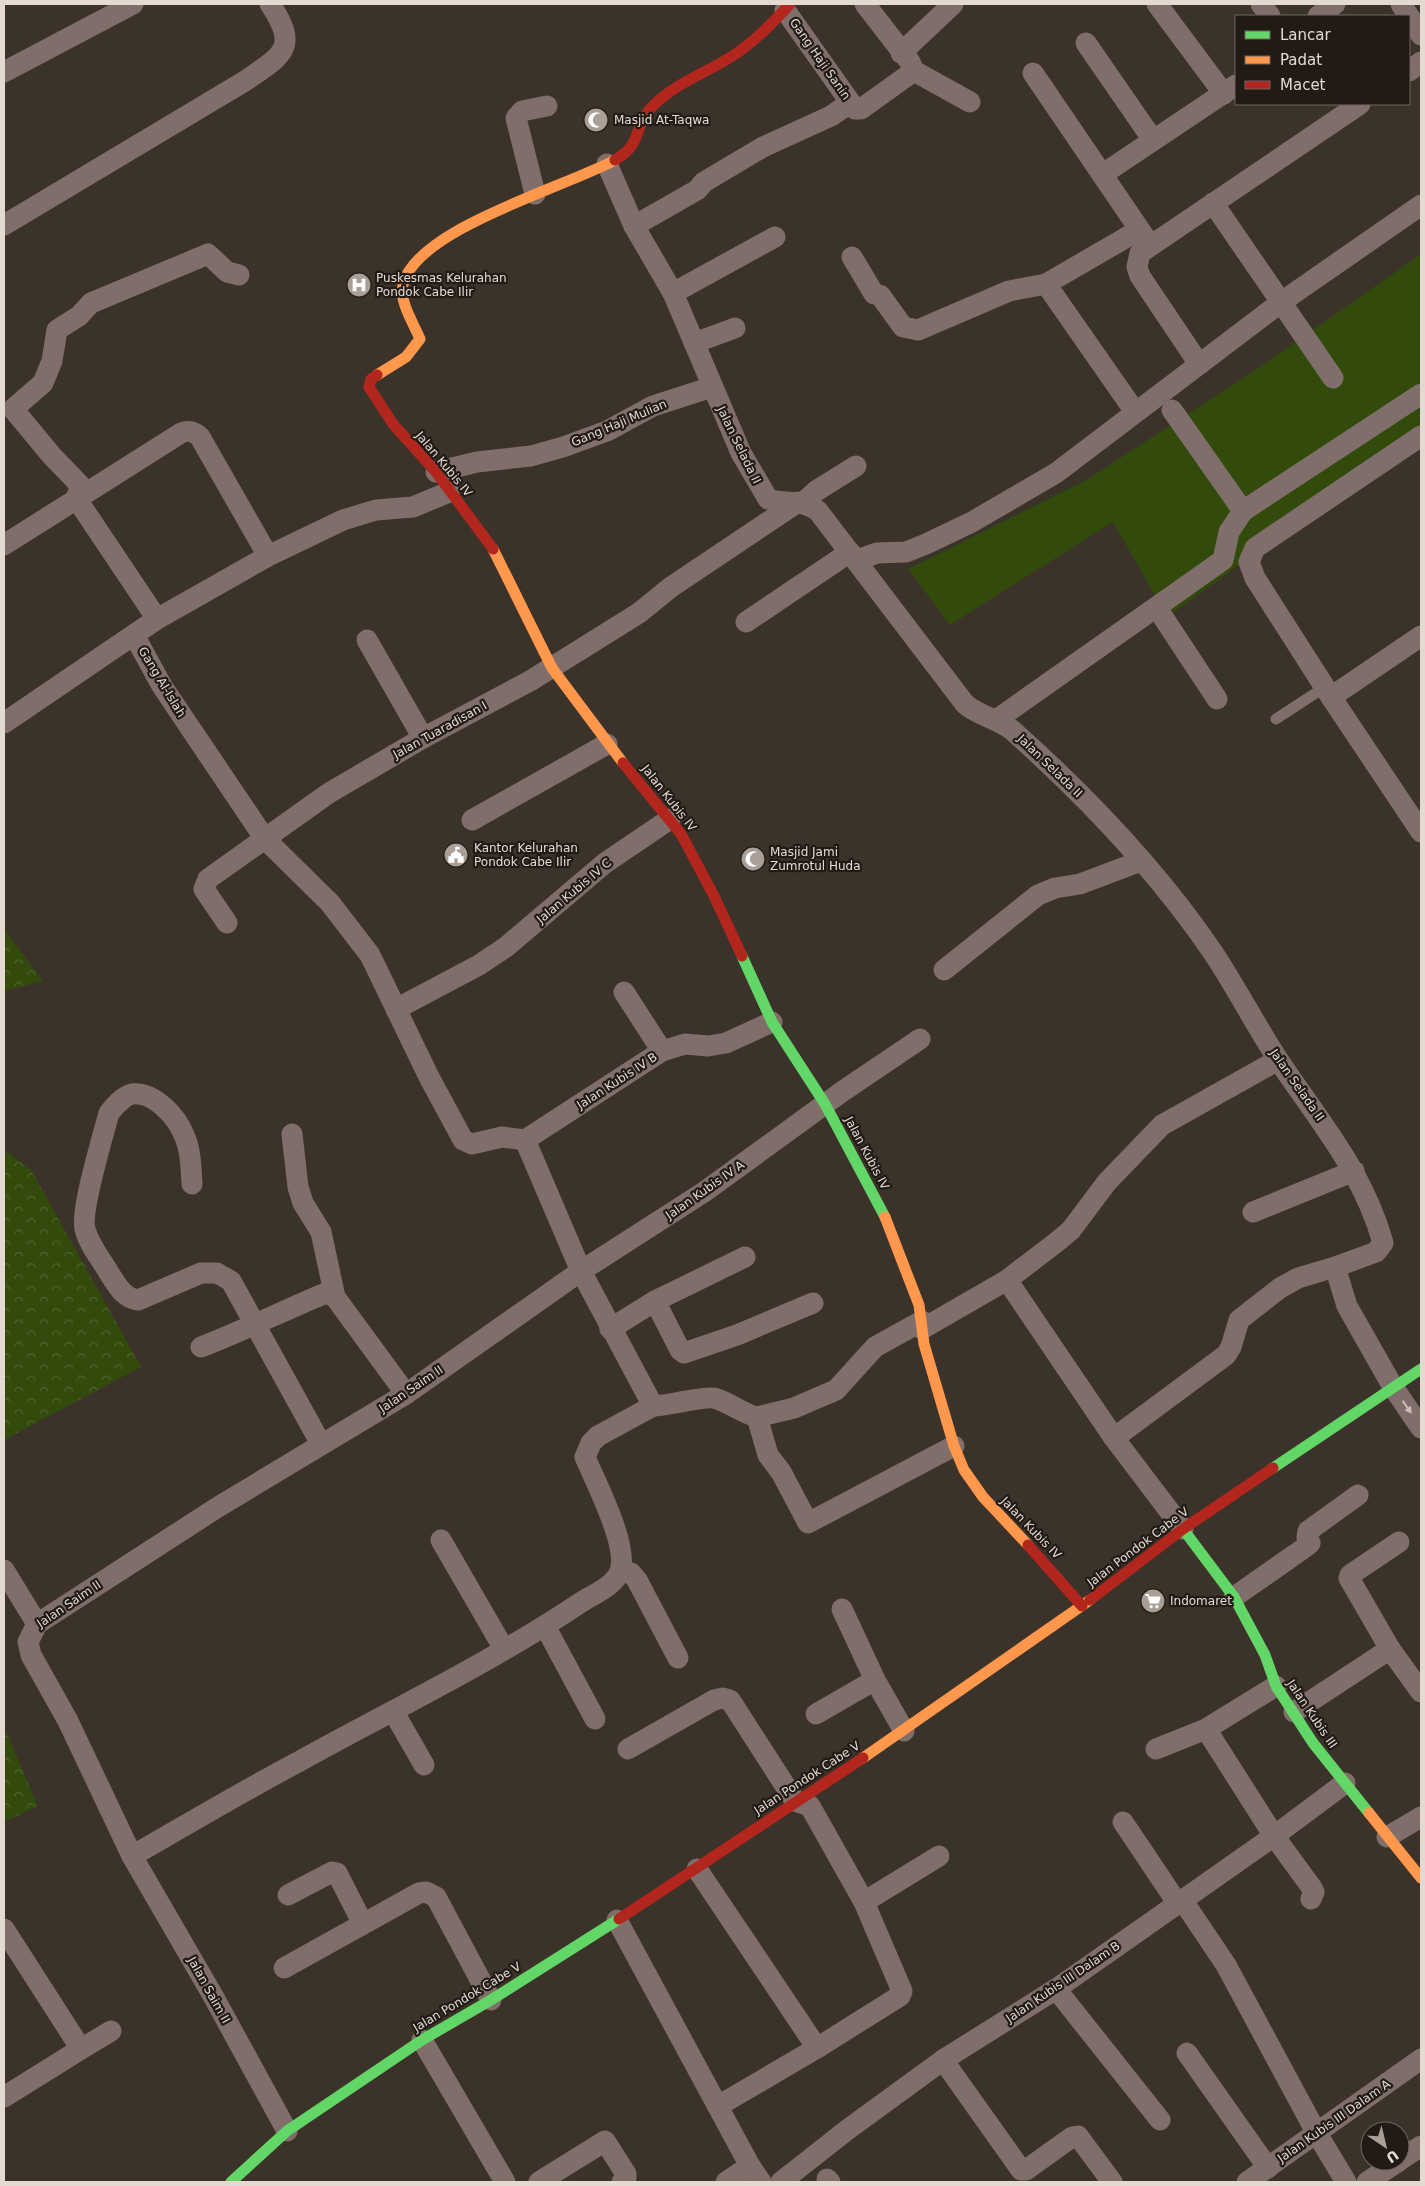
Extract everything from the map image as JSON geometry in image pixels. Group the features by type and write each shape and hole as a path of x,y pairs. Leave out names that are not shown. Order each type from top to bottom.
{"street":[{"path":"4,72 133,4"},
{"path":"865,4 914,72 970,102"},
{"path":"902,53 953,4"},
{"path":"1103,174 1230,89 1157,4"},
{"path":"1261,4 1269,15"},
{"path":"1320,15 1336,4"},
{"path":"1401,4 1408,15"},
{"path":"4,225 245,81 276,59 286,46 285,31 278,6"},
{"name":"Gang Haji Sanin","path":"787,7 853,106"},
{"name":"Jalan Kubis IV","path":"787,7 756,38 735,54 650,109 628,153 498,211 432,247 416,260 404,279 404,297 420,339 412,352 371,379 369,387 393,424 436,472 449,492 469,515 497,554 552,668 607,744 670,819 695,858 772,1022 825,1104 885,1217 919,1304 922,1325 954,1446 964,1470 983,1497 1058,1577 1082,1606"},
{"path":"1410,18 1421,35"},
{"path":"1086,43 1153,140"},
{"path":"1410,70 1421,62"},
{"path":"634,226 697,190 704,182 763,147 853,106 861,109 914,72"},
{"path":"1033,73 1145,238"},
{"path":"852,257 874,294 880,295 903,327 918,330 1009,291 1046,284 1145,238 1213,203 1335,110 1356,105"},
{"path":"535,194 516,118 522,111 547,106"},
{"name":"Jalan Selada II","path":"607,164 634,226 673,293 741,453 768,499 783,504 801,503 818,511 966,704 972,710 996,720 1012,730 1059,773 1141,861 1214,954 1278,1060 1333,1136 1354,1171 1379,1228 1383,1243 1376,1252 1335,1267"},
{"path":"1213,203 1333,378"},
{"path":"746,622 853,556 906,552 972,522 1056,473 1136,410 1280,303 1421,205"},
{"path":"673,293 775,237"},
{"path":"1145,238 1138,259 1140,276 1198,364"},
{"path":"76,498 81,486 52,456 12,409 43,383 52,360 57,330 79,316 91,303 208,254 227,272 239,275"},
{"path":"1046,284 1131,406 1136,410"},
{"path":"694,343 735,328"},
{"name":"Gang Haji Mulian","path":"436,472 477,462 531,456 563,447 607,431 653,406 712,387"},
{"path":"996,720 1223,560 1229,532 1243,511 1421,394"},
{"path":"1172,410 1243,511"},
{"path":"4,545 180,433 195,432 200,437 268,556"},
{"path":"1421,436 1255,548 1249,562 1255,578 1421,832"},
{"name":"Jalan Tuaradisan I","path":"227,923 206,894 205,885 208,879 328,793 423,738 552,668 639,613 671,587 856,466"},
{"name":"Gang Al-Islah","path":"449,492 413,508 376,510 343,520 268,556 157,619 134,635 162,686 265,839 330,903 349,926 379,971 396,1009 463,1140 472,1144 502,1138 525,1140"},
{"path":"76,498 157,619"},
{"path":"1156,608 1217,698"},
{"path":"4,723 134,635"},
{"path":"1328,692 1421,636"},
{"path":"367,640 423,738"},
{"path":"472,820 607,744"},
{"name":"Jalan Kubis IV C","path":"396,1009 479,965 506,947 605,863 670,819"},
{"path":"944,970 1038,894 1055,888 1080,884 1141,861"},
{"path":"624,992 662,1051"},
{"name":"Jalan Kubis IV B","path":"525,1140 662,1051 685,1044 708,1046 726,1043 772,1022"},
{"name":"Jalan Kubis IV A","path":"581,1271 704,1192 825,1104 920,1039"},
{"path":"132,1856 300,1761 460,1676 545,1626 611,1583 621,1569 621,1549 585,1457 591,1443 598,1436 653,1406 670,1406 712,1398 742,1414 756,1418 794,1408 836,1390 875,1347 922,1325 1007,1280 1071,1230 1107,1182 1162,1125 1278,1060"},
{"path":"192,1184 190,1154 185,1136 177,1121 155,1100 143,1095 131,1094 119,1102 109,1113 85,1209 84,1227 88,1239 120,1290 128,1298 138,1300 201,1273 217,1273 231,1281 321,1444"},
{"path":"292,1134 298,1187 303,1203 321,1232 335,1297 406,1394"},
{"path":"525,1140 581,1271 653,1406"},
{"path":"1253,1212 1354,1171"},
{"path":"610,1328 654,1301 745,1257"},
{"path":"1114,1438 1226,1355 1232,1347 1240,1320 1273,1293 1298,1278 1335,1267 1347,1306 1393,1387 1421,1428"},
{"name":"Jalan Saim II","path":"287,2131 212,1994 132,1856 68,1721 31,1655 28,1642 37,1624 321,1444 406,1394 581,1271"},
{"path":"1007,1280 1114,1438 1183,1529"},
{"path":"201,1347 256,1326 272,1316 321,1295 326,1294 335,1297"},
{"path":"654,1301 680,1350 684,1353 737,1335 813,1302"},
{"name":"Jalan Pondok Cabe V","path":"231,2182 287,2131 422,2040 491,2000 617,1920 904,1731 1082,1606 1183,1529 1421,1369"},
{"path":"756,1418 768,1455 781,1472 808,1522 954,1446"},
{"path":"1234,1597 1307,1546 1310,1543 1307,1537 1308,1531 1358,1495"},
{"name":"Jalan Kubis III","path":"1183,1529 1234,1597 1265,1656 1276,1686 1314,1743 1421,1878"},
{"path":"441,1540 504,1649"},
{"path":"1399,1542 1350,1575 1349,1578 1390,1649 1421,1692"},
{"path":"621,1569 631,1573 637,1580 678,1658"},
{"path":"4,1570 37,1624"},
{"path":"842,1609 875,1680 904,1731"},
{"path":"545,1626 595,1719"},
{"path":"1294,1712 1390,1649"},
{"path":"816,1714 875,1680"},
{"path":"1156,1749 1206,1729 1276,1686"},
{"path":"628,1749 714,1700 723,1698 730,1700 795,1801 810,1806 864,1902 902,1991 900,1996 817,2048 718,2106"},
{"path":"393,1711 424,1765"},
{"path":"1206,1729 1274,1836 1312,1888 1314,1892 1311,1899"},
{"name":"Jalan Kubis III Dalam B","path":"781,2182 847,2130 943,2060 1056,1989 1274,1836 1345,1783"},
{"path":"1387,1837 1421,1817"},
{"path":"1123,1822 1226,1965 1316,2132 1346,2182"},
{"path":"864,1902 939,1856"},
{"path":"696,1869 817,2048"},
{"path":"288,1895 332,1872 337,1873 363,1924"},
{"path":"284,1968 419,1894 431,1893 436,1897 491,2000"},
{"path":"617,1920 755,2174 726,2182"},
{"path":"4,1929 81,2049"},
{"path":"1056,1989 1160,2120"},
{"path":"4,2097 111,2031"},
{"path":"422,2040 505,2182"},
{"path":"1187,2053 1268,2168"},
{"path":"943,2060 1021,2170 1026,2170 1072,2138 1078,2136 1112,2182"},
{"name":"Jalan Kubis III Dalam A","path":"1247,2182 1421,2060"},
{"path":"539,2182 605,2141 626,2174 626,2178 622,2182"},
{"path":"1410,2154 1421,2146"},
{"path":"1367,2182 1384,2171"}],"lane":[{"path":"1276,719 1328,692"}],"green space":[{"path":"1421,254 1421,434 1167,617 1113,522 950,625 908,569 1088,479 1263,365"},
{"path":"4,929 43,981 4,991"},
{"path":"4,1150 31,1170 141,1367 4,1440"},
{"path":"4,1727 38,1806 4,1822"}],"traffic: fast":[{"path":"742,956 772,1022 825,1104 885,1217"},
{"path":"1273,1468 1421,1369"},
{"path":"1183,1529 1234,1597 1265,1655 1276,1686 1313,1743 1369,1813"},
{"path":"231,2182 287,2131 422,2040 491,2000 619,1919"}],"traffic: slow":[{"path":"377,375 406,357 420,339 405,306 402,292 403,285 414,265 434,246 462,228 495,212 615,160"},
{"path":"493,549 552,668 623,763"},
{"path":"885,1217 919,1305 924,1344 954,1446 964,1470 983,1497 1028,1545"},
{"path":"863,1758 1090,1600"},
{"path":"1369,1813 1421,1878"}],"traffic: jam":[{"path":"615,160 630,148 645,116 659,100 679,86 742,50 764,31 790,4"},
{"path":"377,375 371,379 369,387 393,424 436,472 493,549"},
{"path":"623,763 681,834 714,896 742,956"},
{"path":"1090,1600 1183,1529 1273,1468"},
{"path":"1028,1545 1082,1606"},
{"path":"619,1919 863,1758"}],"place":[{"name":"Masjid At-Taqwa","path":"596,120"},
{"name":"Puskesmas Kelurahan Pondok Cabe Ilir","path":"359,285"},
{"name":"Kantor Kelurahan Pondok Cabe Ilir","path":"456,855"},
{"name":"Masjid Jami Zumrotul Huda","path":"753,859"},
{"name":"Indomaret","path":"1153,1601"}]}
